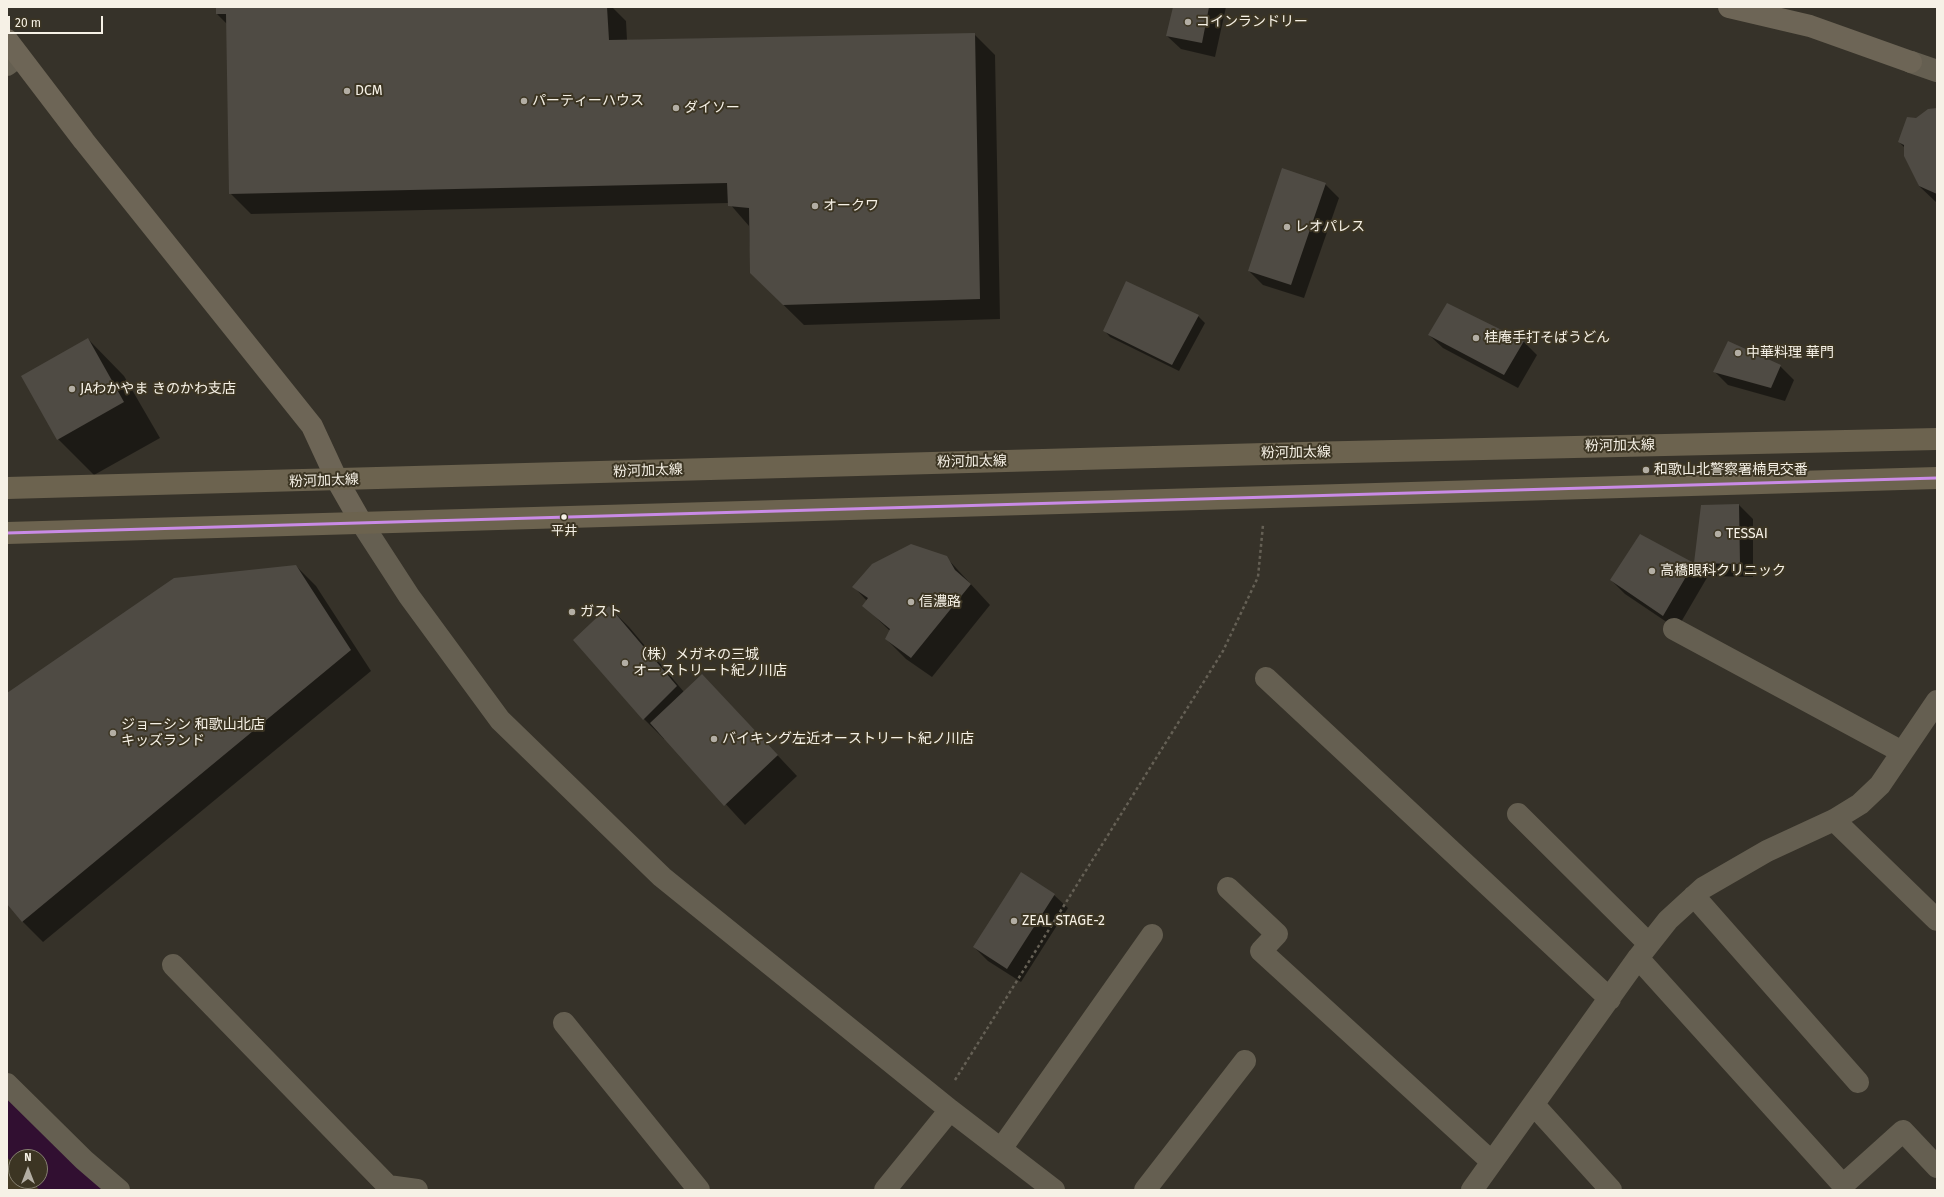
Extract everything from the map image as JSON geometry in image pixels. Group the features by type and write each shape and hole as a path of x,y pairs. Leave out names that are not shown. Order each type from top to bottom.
{"main road":[{"name":"粉河加太線","path":"7,488 1302,453 1937,439"},
{"path":"7,532 1937,478"}],"street":[{"path":"1730,7 1810,26 1937,71"},
{"path":"11,54 312,426 337,480 361,522 409,596 500,720 662,877 950,1110 1054,1190"},
{"path":"1911,62 1937,58"},
{"path":"1674,629 1902,752"},
{"path":"1266,678 1610,999"},
{"path":"1472,1190 1644,951 1668,920 1703,888 1767,851 1834,820 1860,804 1880,785 1937,700"},
{"path":"1518,814 1644,951 1842,1185 1903,1131 1937,1167"},
{"path":"1834,820 1937,920"},
{"path":"1228,888 1277,934 1261,951 1492,1162"},
{"path":"1694,896 1858,1082"},
{"path":"1001,1149 1152,935"},
{"path":"173,965 388,1186 417,1190"},
{"path":"564,1023 699,1190"},
{"path":"1145,1190 1245,1060"},
{"path":"7,1084 84,1160 119,1190"},
{"path":"1534,1105 1610,1190"},
{"path":"885,1190 950,1110"}],"path":[{"path":"933,1096 950,1087 1223,650 1258,577 1264,524"}],"shaded area":[{"path":"7,1148 8,1189 48,1189 48,1186 52,1190 7,1190"}],"building":[{"path":"216,7 607,7 609,40 975,33 980,299 783,305 750,273 749,208 728,206 727,183 229,194 226,14 216,14"},
{"name":"コインランドリー","path":"1173,7 1209,7 1202,43 1166,36"},
{"path":"1937,108 1937,194 1919,186 1904,156 1904,145 1898,142 1907,117 1916,118 1928,109"},
{"name":"レオパレス","path":"1282,168 1326,183 1291,285 1248,271"},
{"path":"1126,281 1199,315 1172,365 1103,331"},
{"name":"桂庵手打そばうどん","path":"1447,303 1524,341 1504,375 1428,335"},
{"name":"JAわかやま きのかわ支店","path":"88,338 124,402 57,440 21,376"},
{"name":"中華料理 華門","path":"1728,341 1781,365 1771,388 1713,372"},
{"name":"TESSAI","path":"1739,504 1740,564 1694,563 1701,505"},
{"name":"高橋眼科クリニック","path":"1640,534 1694,563 1663,616 1610,580"},
{"name":"信濃路","path":"911,544 947,556 955,570 971,584 911,658 885,639 890,629 862,606 868,598 852,587 872,564"},
{"path":"296,565 351,650 22,922 7,904 7,693 174,578"},
{"name":"（株）メガネの三城 オーストリート紀ノ川店","path":"609,606 677,686 643,720 573,640"},
{"name":"バイキング左近オーストリート紀ノ川店","path":"702,674 778,755 724,806 650,723"},
{"name":"ZEAL STAGE-2","path":"1021,872 1055,894 1007,969 973,947"}],"waterway":[{"path":"7,1117 80,1190"}],"transit line":[{"path":"7,533 1937,478"}],"place":[{"name":"コインランドリー","path":"1188,22"},
{"name":"DCM","path":"347,91"},
{"name":"パーティーハウス","path":"524,101"},
{"name":"ダイソー","path":"676,108"},
{"name":"オークワ","path":"815,206"},
{"name":"レオパレス","path":"1287,227"},
{"name":"桂庵手打そばうどん","path":"1476,338"},
{"name":"中華料理 華門","path":"1738,353"},
{"name":"JAわかやま きのかわ支店","path":"72,389"},
{"name":"和歌山北警察署楠見交番","path":"1646,470"},
{"name":"平井","path":"564,517"},
{"name":"TESSAI","path":"1718,534"},
{"name":"高橋眼科クリニック","path":"1652,571"},
{"name":"信濃路","path":"911,602"},
{"name":"ガスト","path":"572,612"},
{"name":"（株）メガネの三城 オーストリート紀ノ川店","path":"625,663"},
{"name":"ジョーシン 和歌山北店 キッズランド","path":"113,733"},
{"name":"バイキング左近オーストリート紀ノ川店","path":"714,739"},
{"name":"ZEAL STAGE-2","path":"1014,921"}]}
